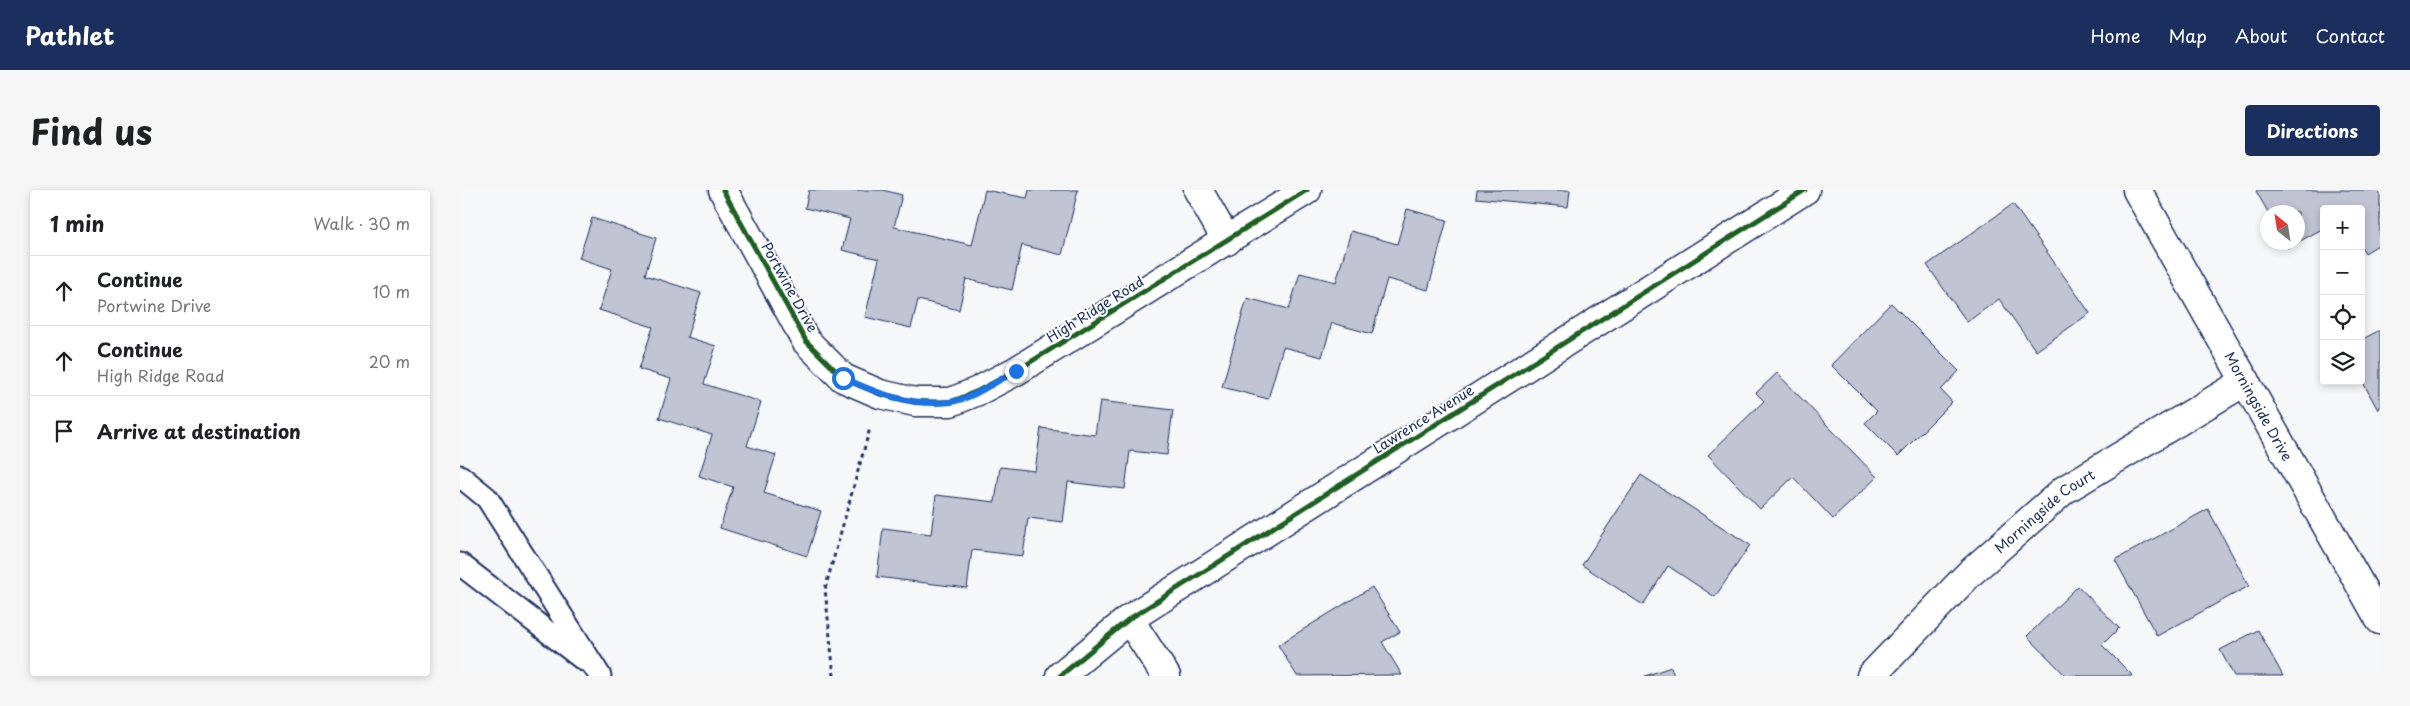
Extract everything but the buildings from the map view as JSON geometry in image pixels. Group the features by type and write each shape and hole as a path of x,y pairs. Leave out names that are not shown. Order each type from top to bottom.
{"street":[{"name":"Portwine Drive","path":"723,190 806,341 843,378 880,394"},
{"path":"1198,190 1227,241"},
{"name":"High Ridge Road","path":"880,394 915,402 951,402 978,391 1016,371 1307,190"},
{"name":"Lawrence Avenue","path":"1060,676 1129,619 1805,190"},
{"name":"Morningside Drive","path":"2137,190 2380,620"},
{"name":"Morningside Court","path":"1871,676 1968,574 2064,490 2246,381"},
{"path":"1129,619 1166,676"}],"lane":[{"path":"460,476 487,498 598,673"},
{"path":"460,564 598,673"}],"path":[{"path":"834,676 825,589 880,394"}],"cycle path":[{"path":"723,190 806,341 843,378 880,394 915,402 951,402 978,391 1016,371 1307,190"},
{"path":"1060,676 1129,619 1805,190"}],"route":[{"path":"843,378 880,394 915,402 951,402 978,391 1016,371"}]}
